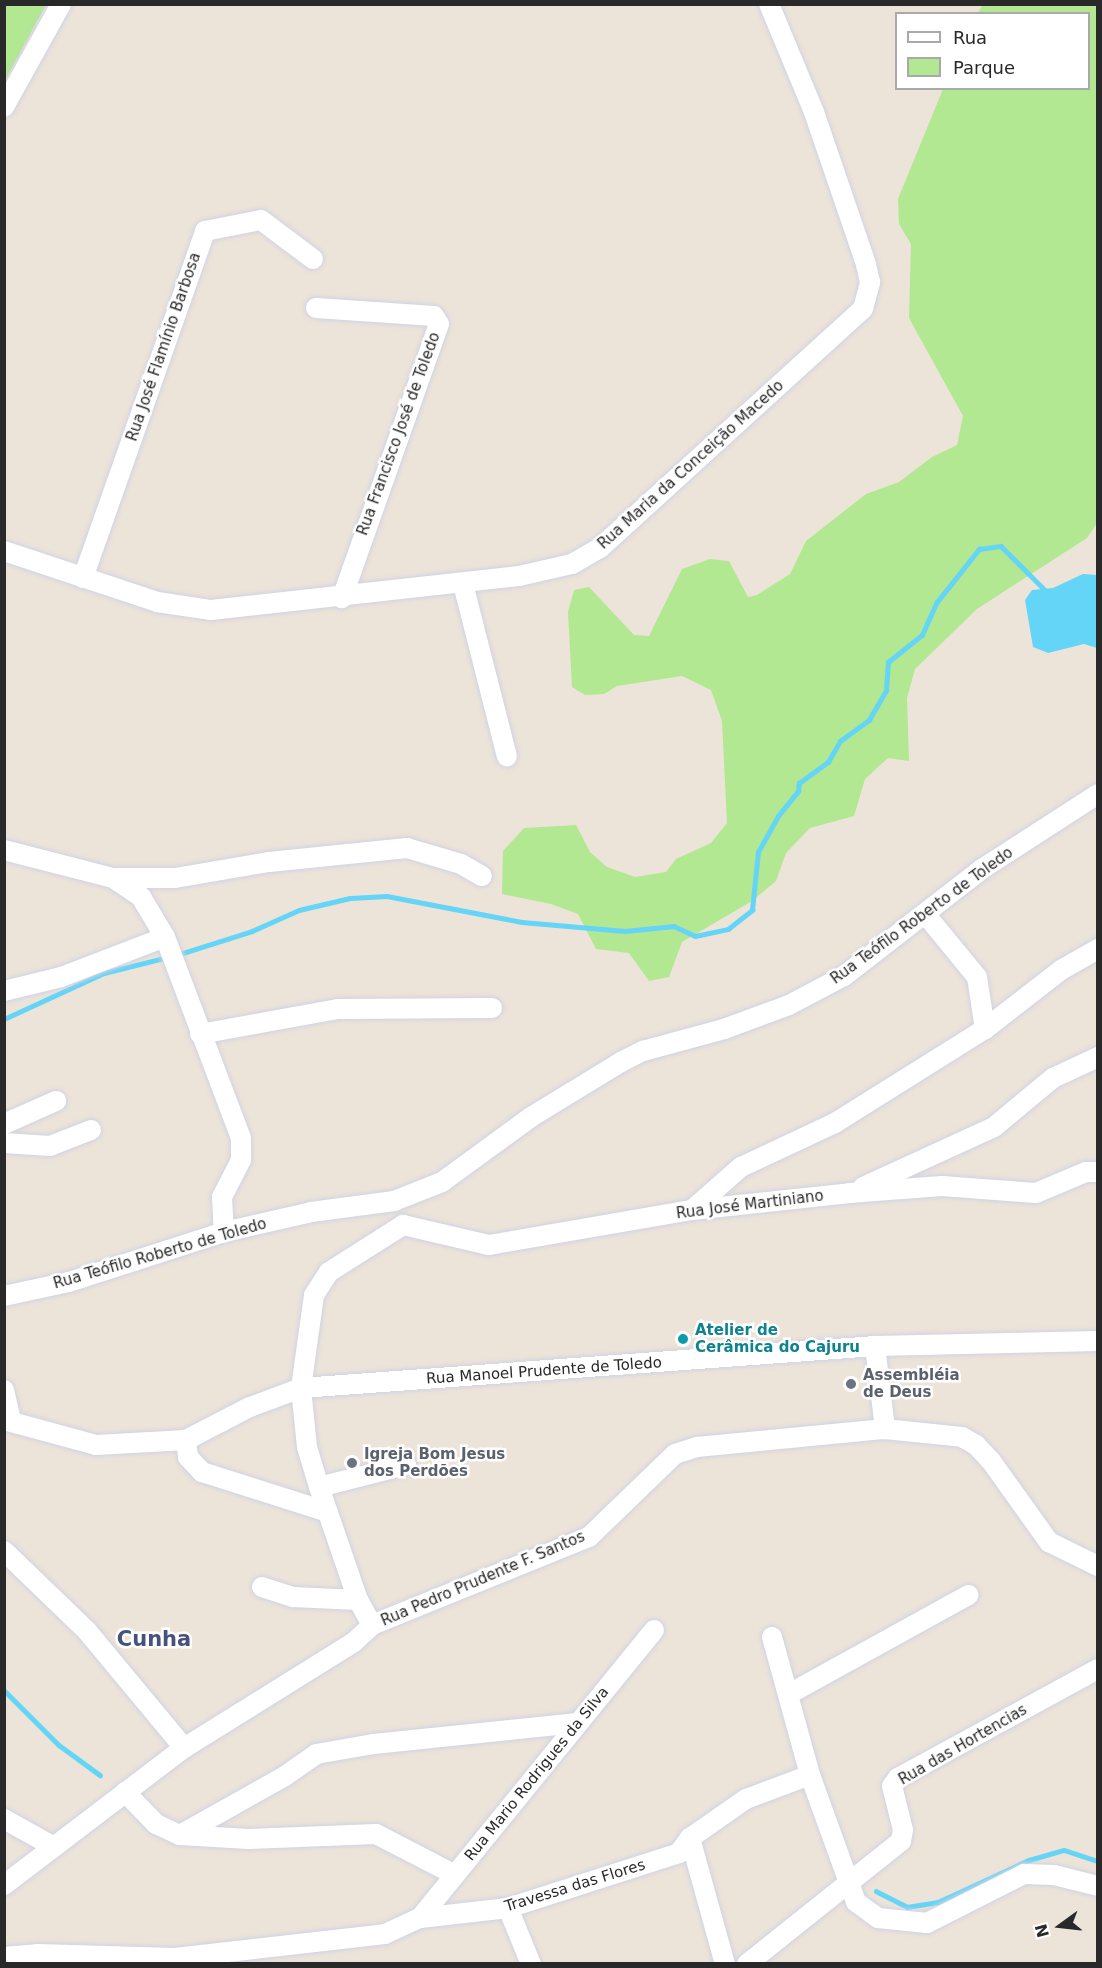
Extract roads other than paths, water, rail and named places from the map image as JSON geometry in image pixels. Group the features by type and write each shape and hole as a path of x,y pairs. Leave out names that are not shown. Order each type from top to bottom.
{"street":[{"path":"4,107 61,4"},
{"name":"Rua Maria da Conceição Macedo","path":"4,551 157,602 201,609 463,584 572,564 600,549 863,309 870,282 866,264 814,112 769,4"},
{"name":"Rua José Flamínio Barbosa","path":"83,578 205,231 261,220 313,259"},
{"name":"Rua Francisco José de Toledo","path":"316,308 434,316 439,324 342,597"},
{"path":"463,584 507,756"},
{"name":"Rua Teófilo Roberto de Toledo","path":"4,1296 69,1282 224,1232 311,1212 394,1201 442,1182 531,1117 621,1062 643,1051 724,1029 789,1005 844,976 926,915 982,869 1098,794"},
{"path":"4,850 113,878 175,878 269,862 407,848 461,864 482,876"},
{"path":"113,878 141,897 166,940 241,1138 241,1160 222,1197 224,1232"},
{"path":"926,915 977,978 985,1029"},
{"path":"4,991 61,977 166,940"},
{"path":"692,1210 741,1167 835,1123 985,1029 1061,970 1098,949"},
{"path":"200,1034 338,1009 492,1008"},
{"path":"850,1193 994,1127 1053,1078 1098,1056"},
{"path":"4,1124 56,1101"},
{"path":"4,1143 50,1146 91,1130"},
{"name":"Rua José Martiniano","path":"404,1225 489,1245 692,1210 850,1193 942,1186 1036,1193 1086,1172 1098,1172"},
{"path":"372,1625 358,1600 307,1447 301,1388 314,1295 329,1272 404,1225 394,1201"},
{"name":"Rua Manoel Prudente de Toledo","path":"8,1421 96,1445 186,1440 250,1407 301,1388 875,1346 1098,1341"},
{"path":"875,1346 885,1430"},
{"path":"4,1390 8,1421"},
{"name":"Rua Pedro Prudente F. Santos","path":"4,1885 184,1748 354,1642 372,1625 588,1537 675,1454 739,1440 885,1430 951,1434 976,1445 1049,1542 1098,1566"},
{"path":"186,1440 188,1457 202,1472 328,1512"},
{"path":"319,1487 406,1465"},
{"path":"4,1551 87,1631 184,1748"},
{"path":"262,1587 293,1597 358,1600"},
{"path":"789,1694 968,1594"},
{"name":"Rua Mario Rodrigues da Silva","path":"420,1918 654,1630"},
{"path":"772,1637 810,1775 856,1902 878,1918 927,1923 1024,1874 1054,1875 1098,1886"},
{"name":"Rua das Hortencias","path":"747,1964 901,1841 903,1830 892,1786 898,1778 1098,1669"},
{"path":"180,1834 285,1776 316,1754 374,1744 578,1723"},
{"name":"Travessa das Flores","path":"4,1957 37,1954 175,1958 386,1934 420,1918 508,1908 680,1853 690,1838 746,1799 810,1775"},
{"path":"126,1792 156,1824 180,1834 249,1839 376,1834 455,1875"},
{"path":"4,1819 54,1847"},
{"path":"690,1838 725,1964"},
{"path":"508,1908 531,1964"}],"water":[{"path":"1083,574 1097,575 1097,648 1084,644 1048,653 1033,647 1025,600 1032,590 1053,588"}],"waterway":[{"path":"177,955 252,931 299,910 350,898 387,896 522,922 625,931 674,926 695,936 728,929 752,910 758,852 778,816 798,791 799,783 828,762 840,741 869,720 886,690 888,662 922,635 937,602 979,549 1001,546 1046,591"},
{"path":"4,1019 104,973 168,957"},
{"path":"4,1690 59,1745 100,1775"},
{"path":"876,1891 907,1907 938,1902 1029,1860 1064,1850 1098,1861"}],"place":[{"name":"Atelier de Cerâmica do Cajuru","path":"683,1339"},
{"name":"Assembléia de Deus","path":"851,1384"},
{"name":"Igreja Bom Jesus dos Perdões","path":"352,1463"}],"district":[{"name":"Cunha","path":"154,1639"}]}
